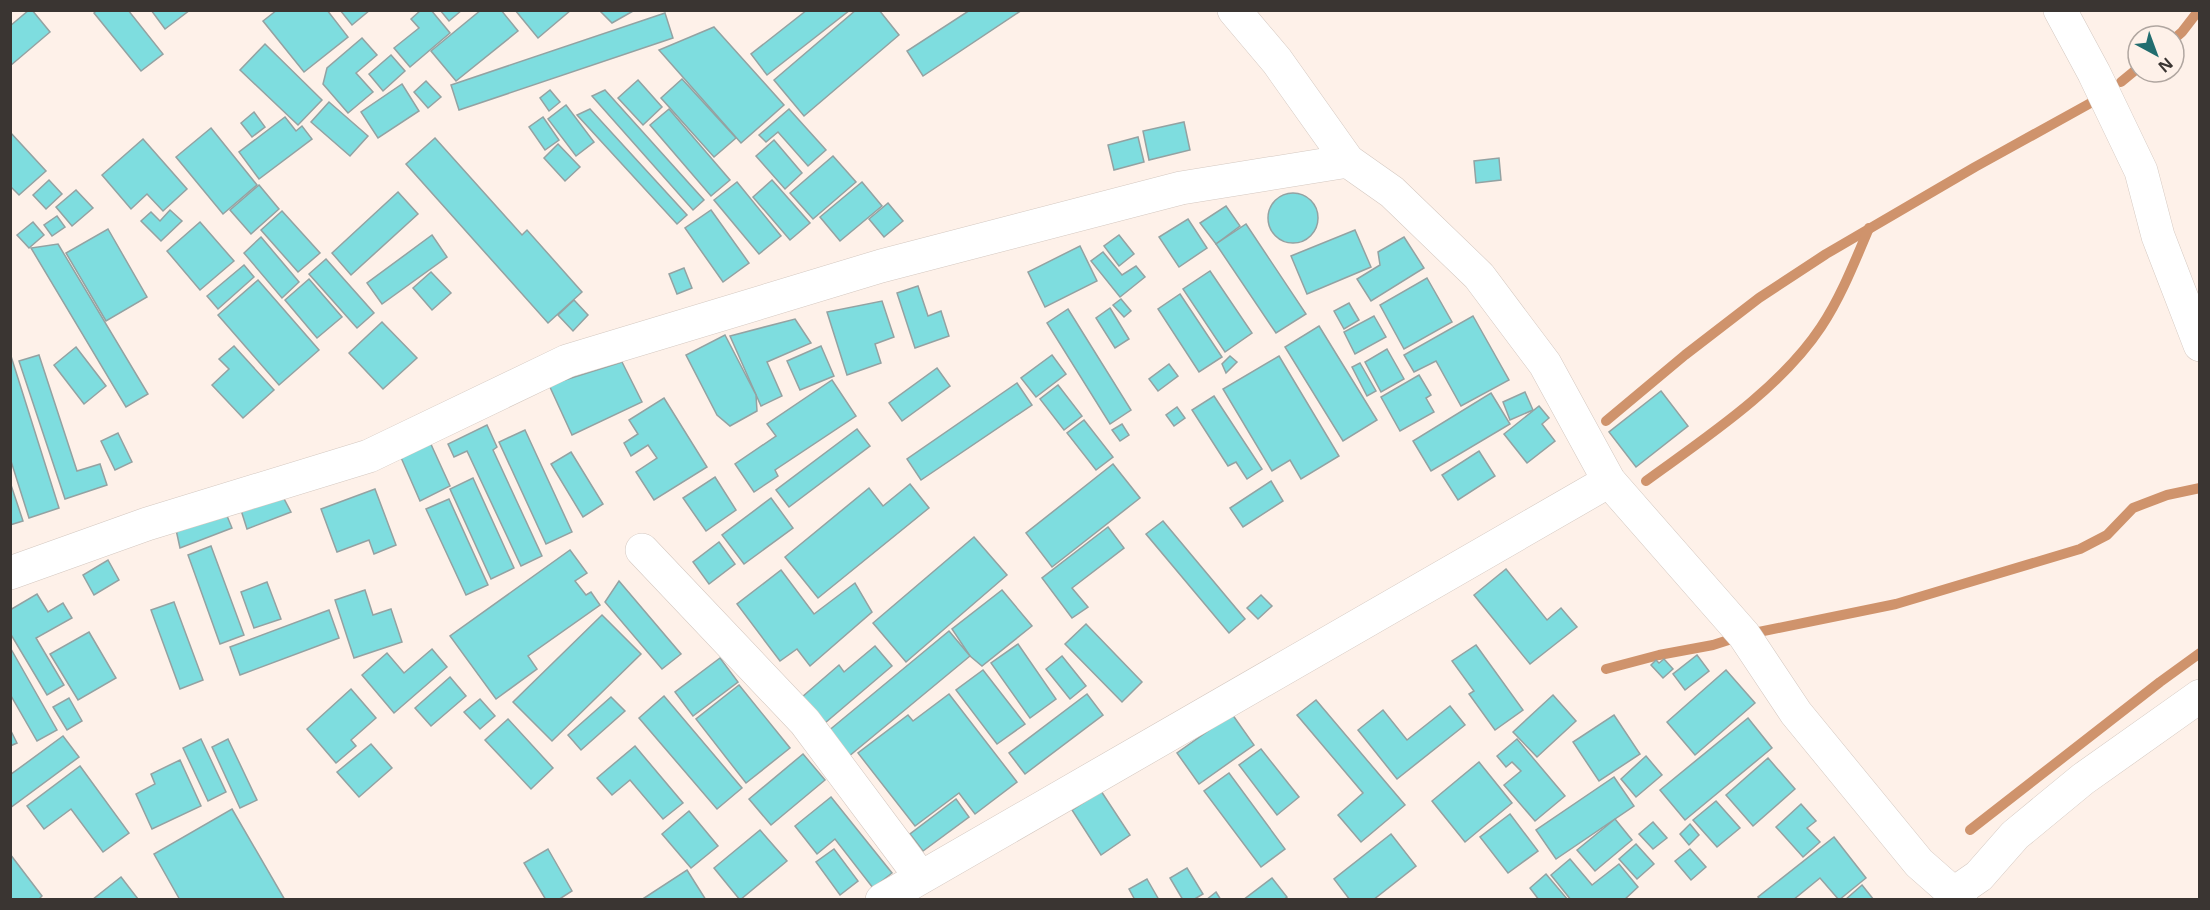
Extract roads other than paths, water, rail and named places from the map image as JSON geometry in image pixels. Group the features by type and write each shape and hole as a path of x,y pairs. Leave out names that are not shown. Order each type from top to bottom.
{"street":[{"path":"1234,10 1277,61 1348,161 1392,192 1479,276 1545,364 1609,481 1744,635 1796,713 1919,863 1955,898 1979,876 2015,835 2082,779 2199,696"},
{"path":"2060,10 2094,73 2141,171 2158,236 2199,345"},
{"path":"10,573 147,524 369,456 567,361 881,266 1181,188 1348,161"},
{"path":"882,900 920,876 1609,481"},
{"path":"642,550 805,722 920,876"}],"waterway":[{"path":"2186,27 2199,10"},
{"path":"2121,82 2126,78"},
{"path":"1606,421 1685,355 1759,298 1826,254 2096,100"},
{"path":"1646,481 1763,392 1804,350 1835,304 1869,228"},
{"path":"1606,669 1659,655 1713,645 1744,635 1896,604 2080,549 2107,535 2133,508 2167,495 2200,488"},
{"path":"1970,830 2200,653"}]}
